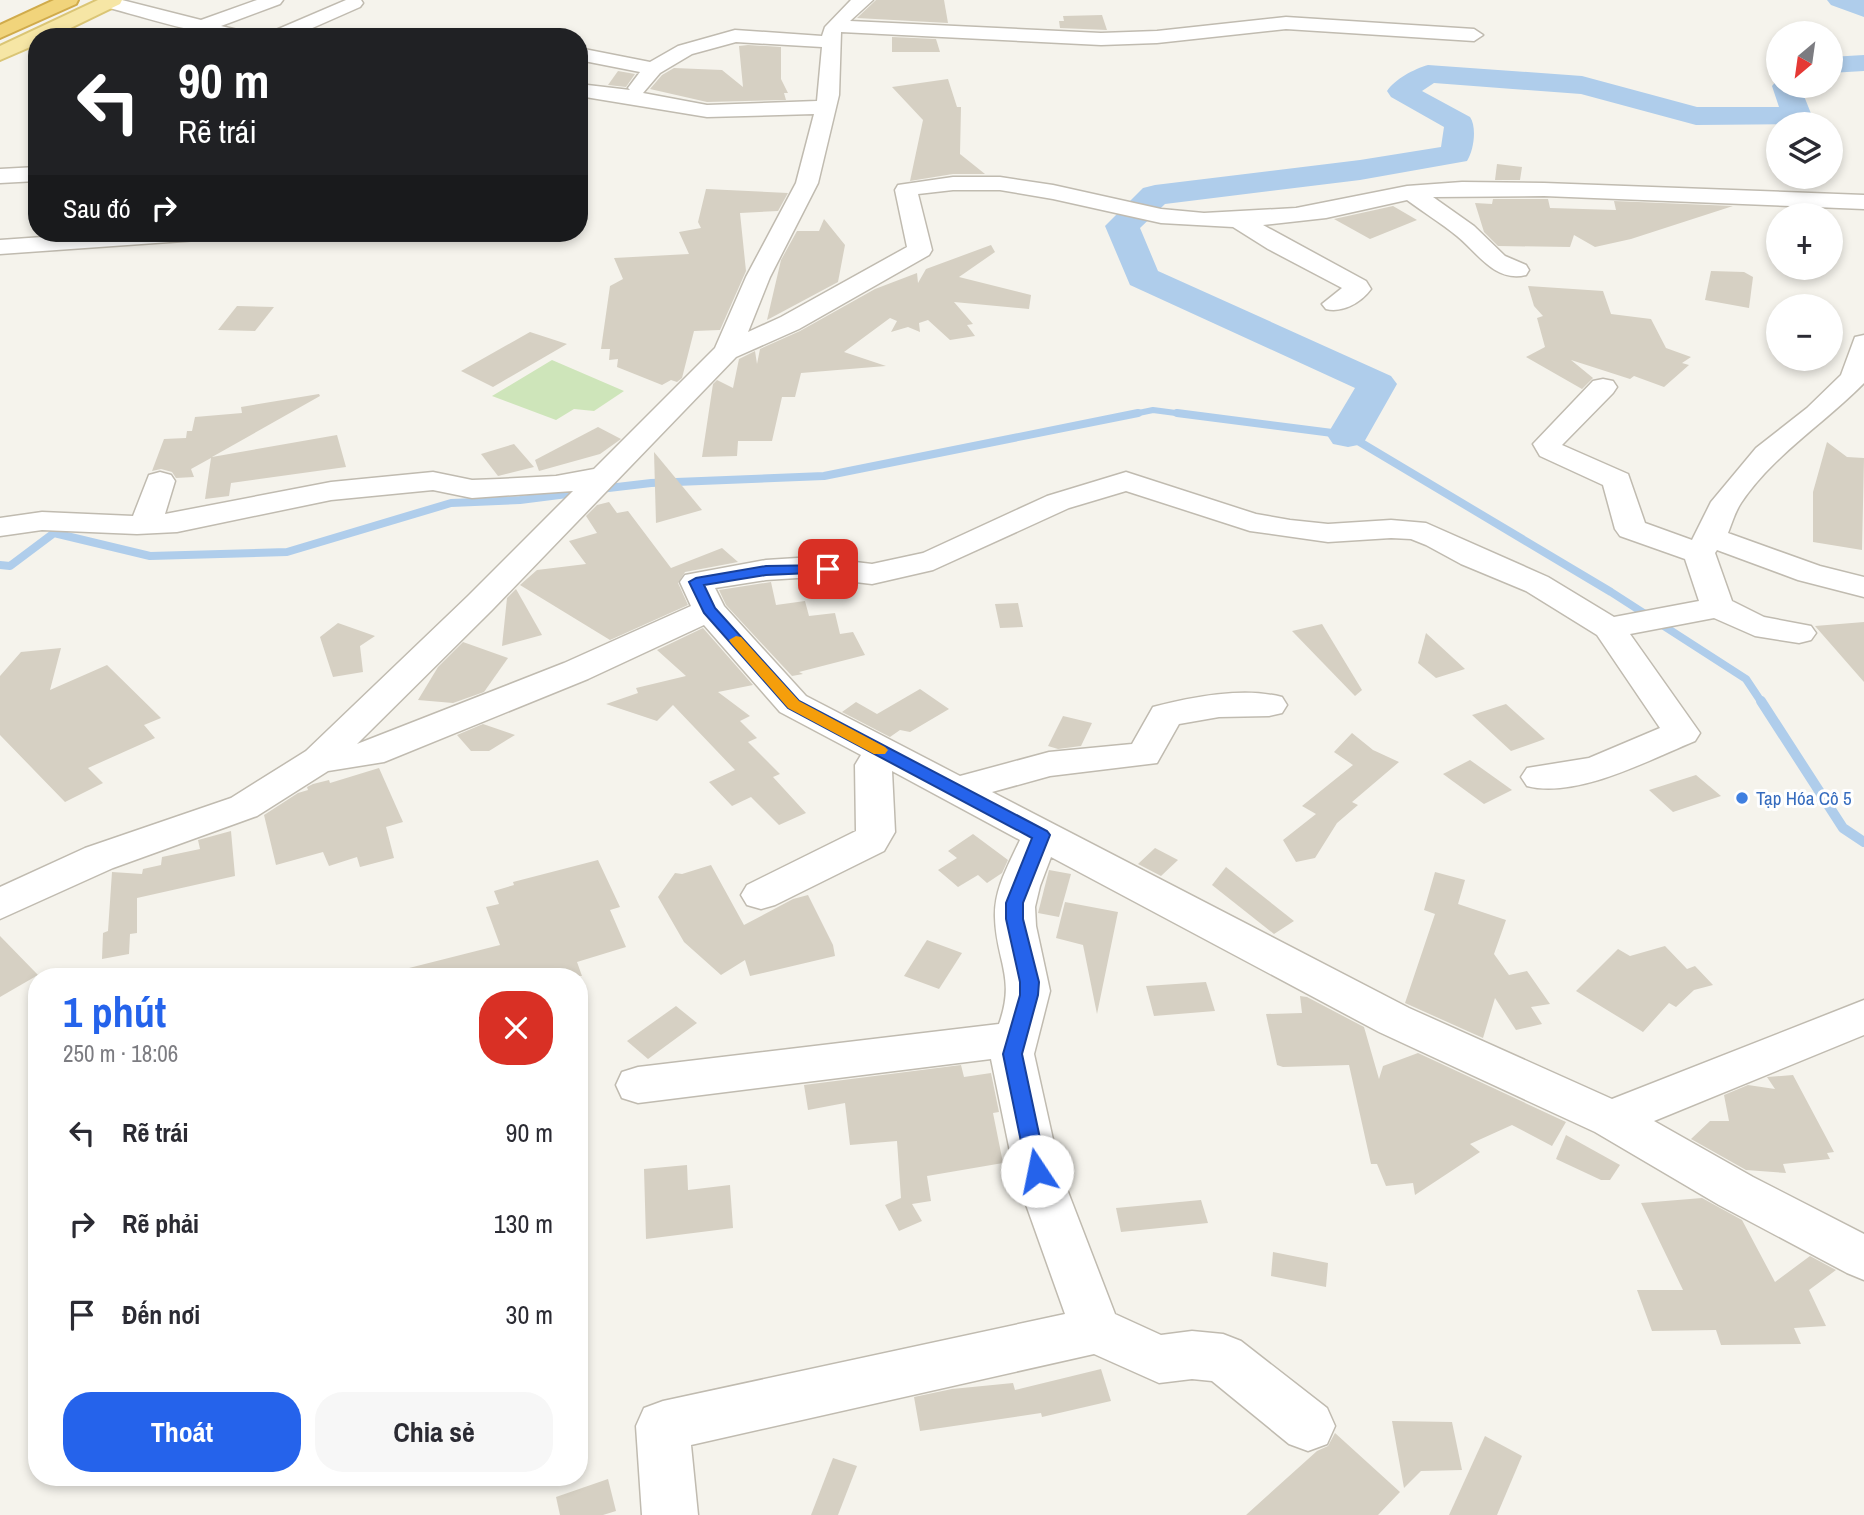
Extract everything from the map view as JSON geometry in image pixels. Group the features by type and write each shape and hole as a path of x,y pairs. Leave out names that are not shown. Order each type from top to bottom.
{"highway":[{"path":"0,15 33,0"},
{"path":"0,32 69,0"}],"main road":[{"path":"54,28 110,1"},
{"path":"0,54 28,41"}],"street":[{"path":"110,1 206,28 274,0"},
{"path":"727,351 758,277 807,183 829,95 834,34 852,7 864,0"},
{"path":"297,28 354,3"},
{"path":"631,97 653,69 685,50 735,37 834,34 1101,39 1157,37 1286,23 1474,35"},
{"path":"588,56 653,69"},
{"path":"588,91 707,111 826,107"},
{"path":"0,176 28,174"},
{"path":"0,904 99,858 244,807 319,760 480,603 727,351 790,323 919,250 906,190 940,183 991,183 1032,188 1158,216 1201,220 1325,211 1412,193 1487,188 1763,195 1864,202"},
{"path":"1412,193 1466,231 1496,261 1517,270"},
{"path":"1237,219 1277,244 1357,286 1355,293 1335,304"},
{"path":"0,247 71,242"},
{"path":"1718,607 1704,545 1726,502 1766,454 1817,414 1854,378 1864,343"},
{"path":"1603,387 1547,444 1550,450 1617,480 1631,529 1637,534 1704,545 1864,587"},
{"path":"146,524 160,481"},
{"path":"0,527 42,521 146,524 199,519 331,491 433,481 472,489 593,485"},
{"path":"1799,633 1755,626 1718,607 1638,623 1537,584 1415,530 1391,528 1328,533 1290,529 1250,522 1126,481 1058,502 933,560 872,574 813,567 766,570 696,582 709,610 793,704 1394,1020 1611,1119 1736,1191 1864,1258"},
{"path":"319,760 371,754 576,671 709,610"},
{"path":"1541,777 1596,769 1682,733 1638,623"},
{"path":"954,790 1049,764 1144,755 1166,715 1219,706 1269,705"},
{"path":"761,895 870,841 876,832 873,765 883,752"},
{"path":"1041,835 1015,903 1014,919 1029,982 1027,1009 1015,1039 1013,1054 1037,1171 1096,1330"},
{"path":"1611,1119 1864,1017"},
{"path":"638,1085 1015,1039"},
{"path":"670,1515 663,1426 1096,1330 1159,1359 1192,1355 1223,1358 1308,1426"}],"green space":[{"path":"552,360 624,391 594,411 574,409 556,420 492,396"}],"building":[{"path":"876,0 944,0 948,23 857,18"},
{"path":"1102,15 1107,30 1060,28 1059,21 1064,21 1063,16"},
{"path":"892,37 936,39 940,52 892,52"},
{"path":"739,46 781,47 781,79 788,93 784,93 786,100 707,102 650,89 662,75 674,68 722,70 743,87"},
{"path":"618,71 635,74 626,87 608,85"},
{"path":"948,79 957,107 961,107 960,154 985,174 953,174 910,181 923,120 892,87"},
{"path":"1497,164 1522,167 1520,180 1495,180"},
{"path":"706,189 788,193 778,211 740,213 746,271 720,330 694,331 682,378 677,382 671,380 662,385 617,367 618,359 609,360 610,349 601,349 610,286 623,279 614,258 689,254 679,232 701,228 698,222"},
{"path":"1493,199 1548,199 1550,208 1616,210 1614,201 1733,206 1631,239 1595,247 1574,235 1570,247 1498,246 1484,232 1475,203 1492,204"},
{"path":"1393,206 1417,220 1370,239 1334,219"},
{"path":"824,219 845,245 838,282 767,320 781,260 797,231 819,231"},
{"path":"991,245 995,252 959,277 1031,295 1029,309 954,302 973,324 967,325 975,336 950,340 928,320 919,323 920,332 908,327 891,332 897,321 890,318 844,352 886,366 801,373 795,397 782,397 772,441 738,441 737,456 702,457 713,384 717,380 733,388 739,359 755,351 757,364 760,349 800,331 875,289 917,273 918,283 926,269"},
{"path":"1711,271 1744,272 1753,277 1749,308 1705,300"},
{"path":"1528,286 1603,291 1611,314 1651,319 1666,348 1691,357 1682,363 1689,365 1664,387 1634,376 1630,379 1571,360 1593,378 1582,389 1526,357 1545,347 1537,318 1543,316 1534,306"},
{"path":"237,306 274,307 255,331 218,330"},
{"path":"530,332 567,344 493,387 461,371"},
{"path":"319,394 320,396 212,457 337,435 346,467 231,483 229,496 205,499 211,458 191,469 194,477 176,478 172,472 161,469 152,471 164,439 186,438 187,431 192,431 195,417 242,413 241,407"},
{"path":"598,427 621,439 600,454 539,471 535,460"},
{"path":"1827,442 1847,457 1864,458 1862,550 1813,542 1813,492"},
{"path":"514,444 534,467 498,476 481,454"},
{"path":"654,452 702,510 656,523"},
{"path":"609,502 617,513 628,511 671,568 722,548 738,562 685,572 678,583 688,605 610,640 520,585 537,570 586,564 569,541 597,533 586,516 597,505"},
{"path":"771,582 776,605 805,601 809,616 835,613 840,634 853,632 865,655 792,676 726,605 719,590"},
{"path":"516,589 542,635 502,646 507,598"},
{"path":"1018,603 1023,627 1000,628 995,604"},
{"path":"1864,622 1864,682 1815,626"},
{"path":"338,623 375,636 360,646 363,672 333,677 320,637"},
{"path":"1322,624 1362,690 1355,696 1292,631"},
{"path":"703,628 753,685 718,692 750,716 740,721 757,738 748,742 780,774 773,777 806,813 779,825 751,797 732,806 709,782 735,770 673,705 657,721 606,704 638,693 636,688 686,676 657,650"},
{"path":"1426,633 1465,669 1436,678 1418,663"},
{"path":"463,642 508,658 484,692 453,703 418,700 438,667"},
{"path":"61,648 50,690 107,665 161,718 144,725 155,738 88,768 103,783 65,802 0,735 0,676 21,652"},
{"path":"920,689 949,709 910,732 900,730 890,737 842,712 856,702 877,714"},
{"path":"1506,704 1545,739 1511,751 1472,715"},
{"path":"1063,716 1092,723 1081,746 1058,749 1048,746"},
{"path":"483,724 515,735 489,751 471,751 457,735"},
{"path":"1352,733 1373,750 1399,762 1352,802 1358,805 1337,823 1315,858 1296,862 1283,840 1316,814 1302,806 1353,765 1334,752"},
{"path":"1470,760 1512,790 1484,804 1443,774"},
{"path":"379,768 403,822 386,827 394,858 360,867 357,857 329,866 323,852 276,865 264,815 298,793 308,790 307,787 313,784 329,780 330,783"},
{"path":"1696,775 1721,796 1673,812 1649,790"},
{"path":"231,831 235,876 137,898 137,933 130,934 129,954 102,959 103,933 108,931 112,872 142,874 143,869 161,865 162,857 200,849 198,840"},
{"path":"973,834 1008,860 1002,873 987,883 978,875 958,887 938,870 957,858 948,851"},
{"path":"1155,848 1178,860 1161,876 1138,864"},
{"path":"598,860 620,907 610,910 626,947 577,962 579,968 409,968 500,945 486,907 499,904 494,891 514,885 513,882"},
{"path":"711,865 744,925 793,899 808,895 833,945 835,956 750,976 745,960 721,975 684,942 658,897 675,873 682,874"},
{"path":"1226,867 1294,921 1274,934 1212,885"},
{"path":"1049,870 1071,874 1059,917 1038,913"},
{"path":"1435,872 1465,880 1458,904 1506,920 1494,954 1509,975 1527,971 1550,1004 1531,1007 1542,1024 1516,1030 1495,998 1483,1038 1405,1003 1435,914 1424,910"},
{"path":"1065,902 1118,912 1097,1014 1083,945 1056,938"},
{"path":"0,936 31,968 28,968 28,981 0,997"},
{"path":"927,940 962,953 939,989 904,976"},
{"path":"1665,946 1687,969 1695,966 1713,985 1694,990 1676,1007 1669,1003 1643,1032 1576,991 1618,949 1630,956"},
{"path":"1206,982 1215,1011 1154,1016 1146,986"},
{"path":"1300,996 1307,997 1364,1027 1379,1079 1383,1066 1418,1053 1566,1122 1552,1146 1512,1125 1470,1144 1480,1152 1415,1195 1413,1183 1386,1186 1377,1164 1371,1164 1349,1065 1277,1065 1266,1014 1302,1013"},
{"path":"676,1006 697,1023 648,1059 627,1041"},
{"path":"961,1065 964,1077 991,1073 999,1112 993,1113 1003,1163 927,1176 931,1201 912,1204 922,1221 899,1231 885,1205 901,1198 897,1141 850,1145 845,1103 808,1110 804,1085"},
{"path":"1793,1075 1834,1152 1827,1153 1830,1159 1783,1164 1786,1173 1746,1170 1691,1139 1710,1121 1729,1121 1724,1095 1748,1085 1775,1089 1767,1077"},
{"path":"1566,1135 1620,1165 1610,1180 1601,1180 1556,1159"},
{"path":"687,1165 688,1190 730,1185 733,1228 646,1239 644,1169"},
{"path":"1702,1198 1742,1220 1775,1282 1810,1256 1836,1270 1809,1290 1826,1326 1794,1328 1801,1344 1721,1345 1716,1330 1652,1331 1637,1290 1683,1290 1641,1203"},
{"path":"1201,1200 1208,1223 1121,1232 1116,1208"},
{"path":"1273,1252 1328,1263 1326,1287 1271,1276"},
{"path":"1101,1369 1111,1401 1042,1417 1041,1413 920,1431 914,1397 952,1389 1013,1383 1015,1390"},
{"path":"1392,1421 1452,1422 1462,1470 1421,1471 1404,1488"},
{"path":"1335,1433 1400,1492 1378,1515 1246,1515 1317,1451 1328,1446"},
{"path":"1485,1436 1522,1456 1497,1515 1449,1515"},
{"path":"833,1458 857,1466 838,1515 811,1515"},
{"path":"608,1479 616,1511 603,1515 560,1515 556,1497"}],"waterway":[{"path":"1840,0 1864,9"},
{"path":"1843,64 1864,63"},
{"path":"1348,435 1377,384 1143,277 1122,226 1155,195 1360,170 1456,154 1459,123 1401,91 1428,74 1582,85 1696,116 1797,116 1790,98"},
{"path":"1129,415 1153,410 1191,415"},
{"path":"600,489 651,483 824,476 1138,413"},
{"path":"1177,413 1348,435 1611,592 1746,679 1762,703"},
{"path":"0,565 10,566 54,533 150,556 287,552 451,503 520,500 583,492"},
{"path":"1761,701 1843,828 1864,842"}],"slow traffic":[{"path":"736,640 793,704 880,750"}],"place":[{"name":"Tạp Hóa Cô 5","path":"1742,798"}],"route":[{"path":"828,569 813,567 766,570 696,582 709,610 793,704 1041,835 1015,903 1014,919 1029,982 1029,995 1013,1054 1037,1171"}]}
